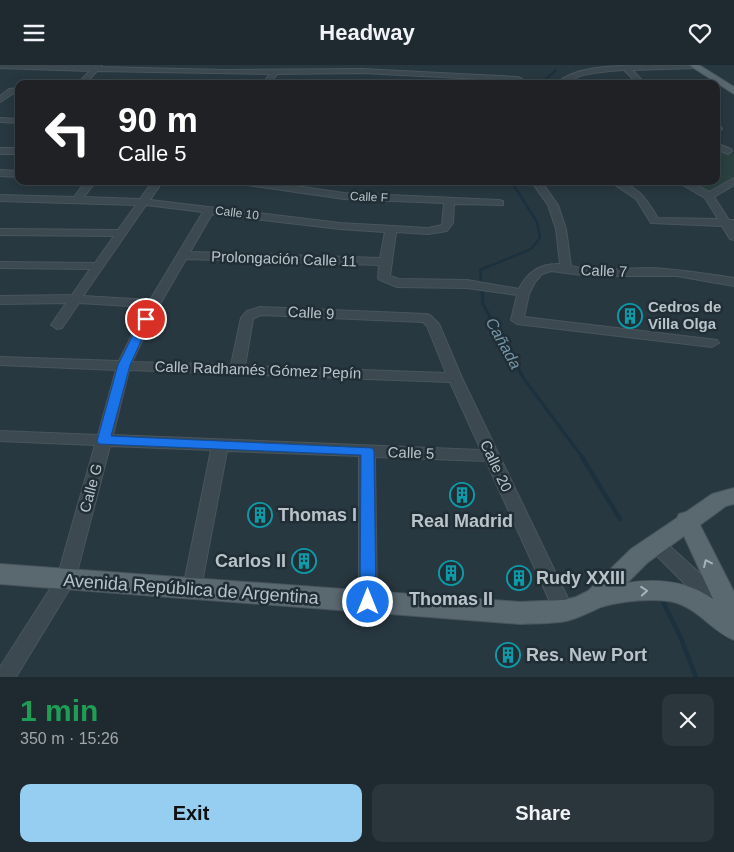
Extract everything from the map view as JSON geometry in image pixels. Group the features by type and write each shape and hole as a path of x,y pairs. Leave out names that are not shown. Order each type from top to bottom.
{"main road":[{"path":"694,66 716,80"},
{"path":"720,82 734,91"},
{"name":"Avenida República de Argentina","path":"0,574 520,613 564,611 582,606 596,598 639,556 719,500 734,496"},
{"path":"687,521 724,596 734,623"},
{"path":"596,598 665,589 690,596 710,607 734,628"}],"street":[{"path":"301,71 307,65"},
{"path":"396,80 398,72 406,65"},
{"path":"0,66 97,67 222,75 275,71 398,72 474,80"},
{"path":"562,80 575,73 626,68 694,66"},
{"path":"85,80 97,67"},
{"path":"626,68 638,80"},
{"path":"269,80 275,71"},
{"path":"500,80 518,79"},
{"path":"0,100 15,91"},
{"path":"0,121 15,121"},
{"path":"720,148 728,151"},
{"path":"0,151 15,151"},
{"path":"0,173 15,174"},
{"path":"709,196 734,181"},
{"path":"77,200 88,185"},
{"path":"57,325 155,185"},
{"name":"Calle F","path":"269,185 349,196 499,203"},
{"name":"Calle 7","path":"539,185 553,205 561,229 566,267 575,271 589,273 660,271 734,282"},
{"path":"620,185 640,197 655,221 730,223"},
{"path":"688,185 709,196 730,223 734,237"},
{"name":"Calle 10","path":"0,198 142,203 210,209 340,226 428,231 443,229 448,223 449,201"},
{"name":"Calle G","path":"5,677 66,580 124,365 154,304 210,209"},
{"path":"391,229 384,278 389,281 467,284 524,293"},
{"path":"0,231 120,233"},
{"name":"Prolongación Calle 11","path":"182,255 386,262"},
{"path":"0,265 97,266"},
{"path":"566,267 539,271 531,277 524,293 517,320 712,343"},
{"path":"0,299 75,299 154,304"},
{"name":"Calle 9","path":"237,370 247,318 260,311 426,318 430,320"},
{"name":"Calle 20","path":"430,320 455,378 564,611"},
{"name":"Calle Radhamés Gómez Pepín","path":"0,361 455,378"},
{"name":"Calle 5","path":"0,437 492,456"},
{"path":"192,589 220,445"},
{"path":"368,451 368,602"},
{"path":"657,545 699,585 734,628"}],"green space":[{"path":"720,149 734,154 734,181 709,196 688,185 720,185"}],"waterway":[{"name":"Cañada","path":"545,80 556,70"},
{"name":"Cañada","path":"482,291 480,270 531,249 540,238 537,222 514,185"},
{"name":"Cañada","path":"482,290 483,304 524,379 583,458"},
{"name":"Cañada","path":"582,457 620,519"},
{"name":"Cañada","path":"661,598 680,636 696,677"}],"place":[{"name":"Cedros de Villa Olga","path":"630,316"},
{"name":"Real Madrid","path":"462,495"},
{"name":"Thomas I","path":"260,515"},
{"name":"Carlos II","path":"304,561"},
{"name":"Thomas II","path":"451,573"},
{"name":"Rudy XXIII","path":"519,578"},
{"name":"Res. New Port","path":"508,655"}],"route":[{"path":"146,319 124,365 103,441 368,451 368,602"}]}
